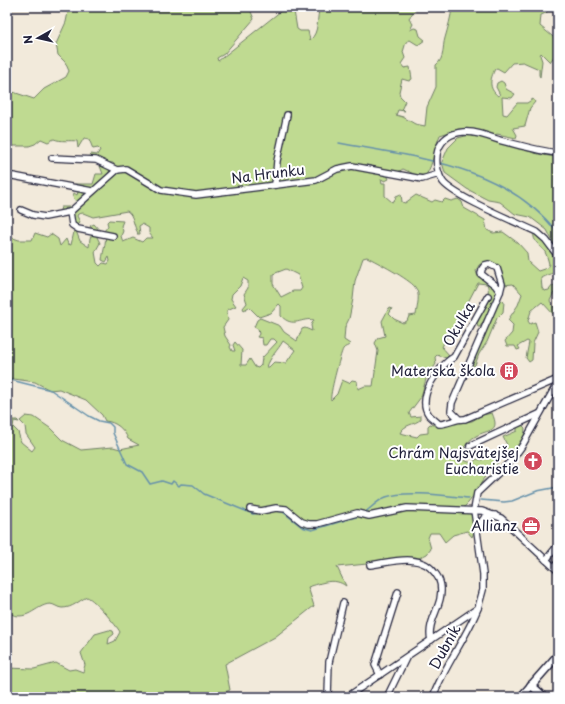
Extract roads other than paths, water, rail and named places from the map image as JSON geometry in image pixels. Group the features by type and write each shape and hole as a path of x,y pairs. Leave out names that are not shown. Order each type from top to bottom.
{"street":[{"path":"275,185 277,161 287,115"},
{"path":"558,153 540,151 476,133 459,133 444,139 436,156 439,174 444,183 464,197 536,232 546,240 558,256"},
{"name":"Na Hrunku","path":"52,158 96,160 117,170 126,169 161,190 196,196 316,180 337,169 352,166 422,179 439,174"},
{"path":"21,210 33,215 45,217 70,212 117,170"},
{"path":"13,176 92,191"},
{"path":"70,212 72,225 78,229 114,236"},
{"path":"489,264 497,268 502,284 500,292 495,285 481,274 485,265 489,264"},
{"name":"Okulka","path":"500,292 452,403 451,411 458,418 465,419 558,379"},
{"name":"Okulka","path":"458,418 448,424 439,424 429,414 425,402 428,390 438,371 446,361 454,357 488,296"},
{"path":"466,336 479,338"},
{"path":"474,510 474,501 477,495 512,460 522,446 558,382"},
{"path":"540,386 552,393"},
{"path":"470,446 539,414"},
{"path":"524,420 532,427"},
{"path":"250,509 261,511 276,508 286,509 302,522 309,524 317,524 358,514 365,516 407,508 474,510 498,515 558,571"},
{"name":"Dubník","path":"433,697 442,677 472,624 483,590 483,574 474,510"},
{"path":"476,531 479,523 484,518 498,515"},
{"path":"546,560 558,545"},
{"name":"Dubník","path":"370,565 411,560 425,562 434,571 440,579 440,598 429,633 431,640"},
{"path":"380,675 375,665 398,592"},
{"path":"328,697 329,662 343,603"},
{"name":"Dubník","path":"347,697 478,608"},
{"path":"464,618 472,624"},
{"name":"Dubník","path":"387,697 407,656"},
{"path":"521,697 558,656"},
{"path":"531,685 544,697"}],"waterway":[{"path":"339,143 429,160 458,168 486,179 512,192 536,210 558,233"},
{"path":"7,379 51,390 89,416 99,421 109,423 113,427 113,433 127,464 142,472 150,484 162,481 171,484 173,481 179,486 181,484 193,485 204,494 253,514 276,511 283,512 302,527 312,530 359,516"},
{"path":"481,500 504,502 512,501 537,491 558,487"},
{"path":"364,513 383,498 394,495 427,494 469,498"}],"place":[{"name":"Materská škola","path":"509,371"},
{"name":"Chrám Najsvätejšej Eucharistie","path":"533,461"},
{"name":"Allianz","path":"531,526"}]}
